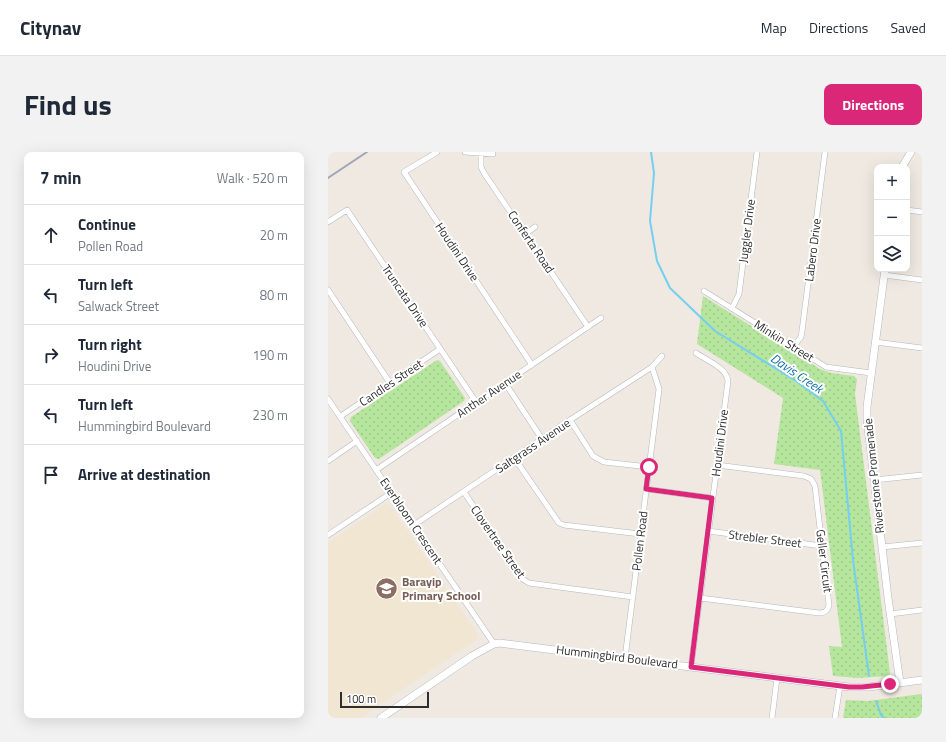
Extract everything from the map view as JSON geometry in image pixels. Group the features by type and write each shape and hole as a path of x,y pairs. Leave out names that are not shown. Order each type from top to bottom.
{"street":[{"name":"Houdini Drive","path":"437,152 404,172 532,365"},
{"path":"465,152 493,154"},
{"name":"Juggler Drive","path":"732,308 739,294 757,152"},
{"name":"Labero Drive","path":"794,346 801,336 802,331 825,152"},
{"path":"903,164 905,152"},
{"path":"904,164 911,152"},
{"name":"Conferta Road","path":"481,154 484,173 588,327"},
{"name":"Truncata Drive","path":"328,222 347,210 476,402"},
{"path":"910,210 922,212"},
{"path":"525,234 535,227"},
{"path":"884,272 922,280"},
{"name":"Riverstone Promenade","path":"884,272 867,412 890,614 900,683"},
{"path":"328,290 390,383"},
{"name":"Minkin Street","path":"704,291 826,367 871,373"},
{"name":"Anther Avenue","path":"376,470 601,318"},
{"path":"875,342 922,348"},
{"name":"Candles Street","path":"341,416 440,349"},
{"name":"Houdini Drive","path":"691,667 728,378 721,369 696,353"},
{"path":"652,367 662,356"},
{"name":"Saltgrass Avenue","path":"414,526 570,420 652,367"},
{"name":"Pollen Road","path":"625,658 659,389 652,367"},
{"path":"505,383 542,439"},
{"name":"Everbloom Crescent","path":"328,398 494,644"},
{"path":"570,420 593,456 598,459 604,462 649,467"},
{"path":"328,461 357,441"},
{"path":"514,458 559,523 564,525 640,534"},
{"name":"Geller Circuit","path":"700,598 819,613 826,612 828,610 829,603 815,486 808,477 717,464"},
{"path":"874,480 922,474"},
{"path":"646,489 712,498"},
{"name":"Clovertree Street","path":"464,492 521,578 525,581 529,583 633,597"},
{"path":"328,535 391,493"},
{"name":"Strebler Street","path":"708,532 822,546"},
{"path":"882,547 922,542"},
{"path":"890,614 922,610"},
{"name":"Hummingbird Boulevard","path":"494,644 499,643 625,658 840,686 862,687 922,680"},
{"path":"381,718 472,656 494,644"},
{"path":"772,718 777,678"},
{"path":"835,718 840,686"}],"shaded area":[{"name":"Barayip Primary School","path":"386,504 390,505 478,635 477,639 360,718 329,718 328,543"}],"green space":[{"path":"703,296 820,369 831,373 854,376 857,379 855,394 890,673 887,676 858,678 833,676 829,646 842,647 820,470 774,464 783,398 697,344"},
{"path":"437,360 440,361 465,398 464,401 379,459 375,458 350,421 351,417"},
{"path":"922,694 922,718 843,718 846,700 868,701"}],"waterway":[{"name":"Davis Creek","path":"651,152 654,173 650,221 657,261 670,288 715,331 796,381 823,401 841,431 853,560 869,676"},
{"name":"Davis Creek","path":"876,701 881,715 884,718"}],"railway":[{"path":"328,178 367,152"}],"place":[{"name":"Barayip Primary School","path":"387,589"}],"route":[{"path":"649,467 646,489 712,498 691,667 849,687 890,684"}]}
